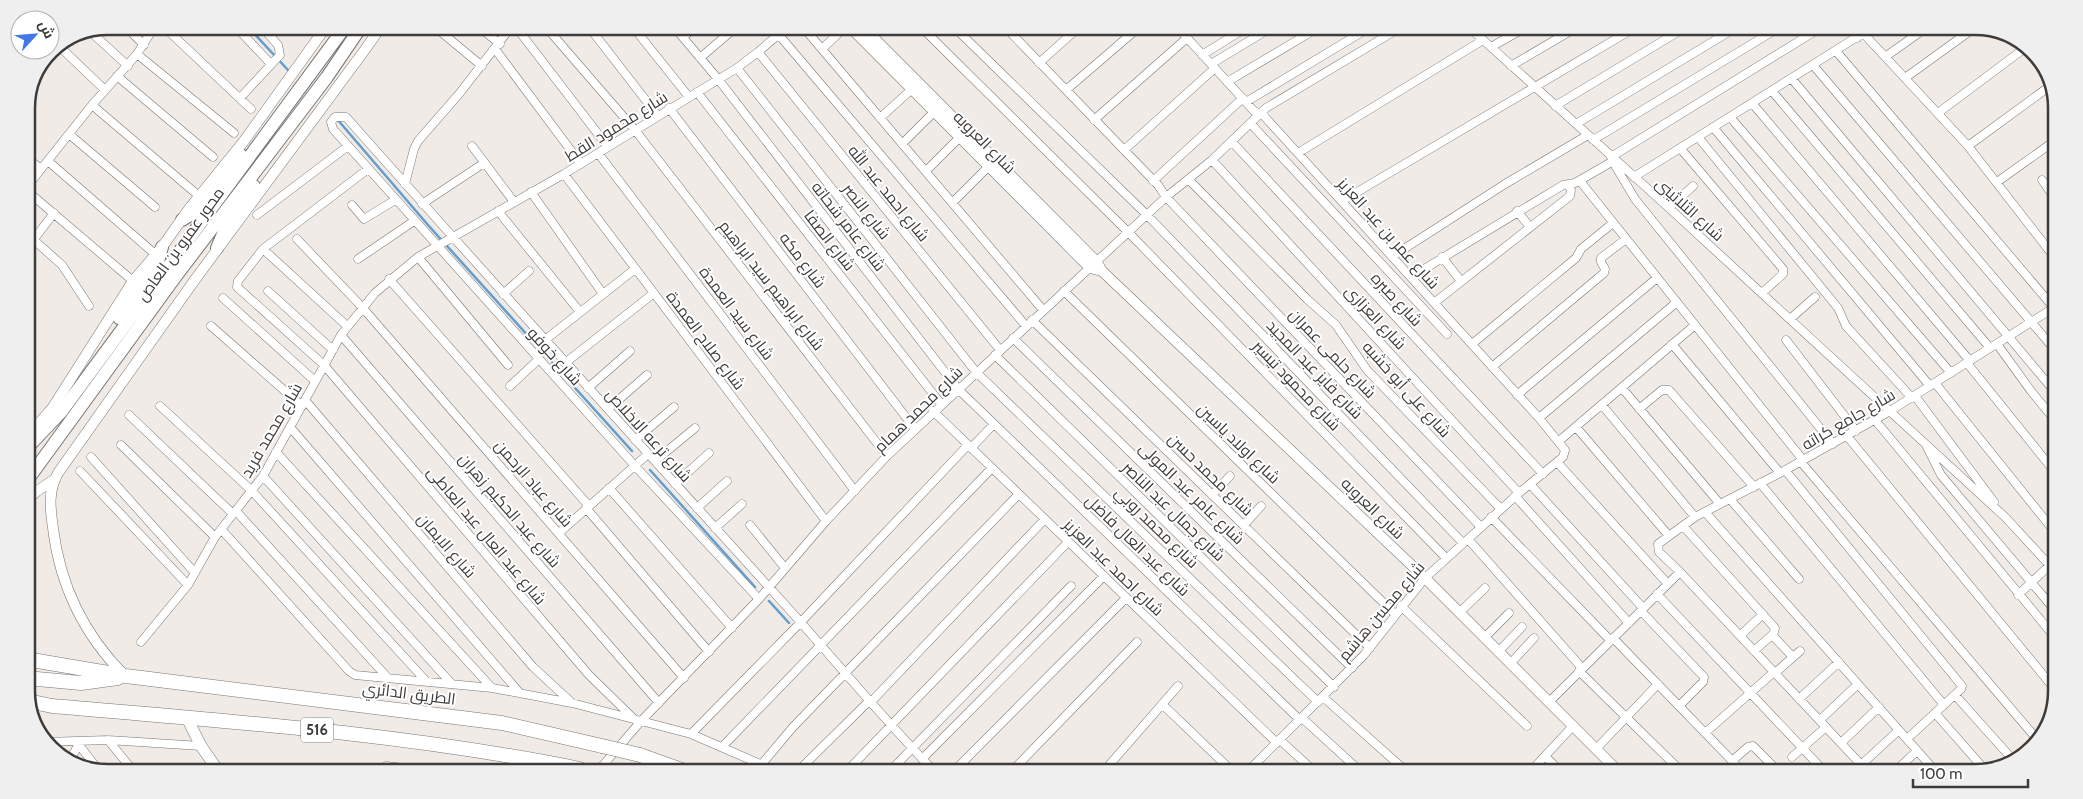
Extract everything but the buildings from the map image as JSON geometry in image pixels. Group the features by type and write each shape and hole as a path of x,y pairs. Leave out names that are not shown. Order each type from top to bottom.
{"highway":[{"name":"الطريق الدائري","path":"35,661 126,676 502,723 640,755 665,764"},
{"name":"الطريق الدائري","path":"35,679 81,683 111,680 126,676"},
{"name":"516","path":"36,703 52,706 322,731 502,755 549,764"},
{"name":"516","path":"37,709 52,706"}],"main road":[{"name":"محور عمرو بن العاص","path":"35,470 176,276 272,138 340,35"},
{"name":"محور عمرو بن العاص","path":"35,439 62,410 272,138 355,35"},
{"path":"182,220 193,213 254,140 272,138 272,157 221,235 218,248"},
{"path":"99,360 107,336 158,262 158,251"},
{"path":"187,718 201,746 214,764"}],"street":[{"path":"134,35 144,45"},
{"path":"35,177 105,90 128,66 150,35"},
{"path":"173,35 251,109"},
{"path":"244,35 270,64"},
{"path":"240,98 280,54 278,45 269,35"},
{"path":"35,428 53,407 133,281 244,140 320,35"},
{"path":"126,676 94,639 70,596 59,564 53,530 50,498 55,479 218,248 376,35"},
{"path":"444,35 482,66"},
{"path":"486,35 497,47 581,164"},
{"path":"405,184 414,149 418,141 482,66 505,35"},
{"path":"522,35 608,147"},
{"name":"شارع ابراهيم سيد ابراهيم","path":"553,35 635,130 887,456"},
{"path":"595,35 658,116"},
{"path":"639,35 689,97"},
{"path":"700,58 726,35"},
{"path":"779,35 1026,326"},
{"name":"شارع محمود القط","path":"437,246 581,164 737,68 779,35"},
{"path":"810,35 1043,310"},
{"path":"822,50 837,35"},
{"name":"شارع العروبه","path":"858,35 989,166 1424,578 1612,764"},
{"name":"شارع العروبه","path":"871,35 1096,267"},
{"name":"شارع محمود تيسير","path":"929,35 1128,232 1446,558"},
{"name":"شارع فايز عبد المجيد","path":"962,35 1147,215 1465,541 1581,669 1674,764"},
{"name":"شارع حلمى عمران","path":"1013,35 1153,180 1166,197 1480,527"},
{"path":"1039,63 1070,35"},
{"path":"1066,90 1130,35"},
{"path":"1202,55 1234,35"},
{"path":"1124,150 1213,66 1260,35"},
{"path":"1227,82 1306,35"},
{"path":"1153,180 1244,100 1357,35"},
{"name":"شارع محمد همام","path":"604,764 623,742 638,720 659,703 732,628 826,521 915,428 1064,291 1096,267 1128,232 1166,197 1212,160 1270,105 1388,35"},
{"name":"شارع الثلاثينى","path":"1477,35 1613,160 1669,208 2006,518"},
{"path":"1491,47 1512,35"},
{"path":"1511,66 1564,35"},
{"path":"1342,201 1622,35"},
{"path":"1555,106 1673,35"},
{"path":"1576,124 1724,35"},
{"path":"1393,256 1505,184 1590,138 1766,35"},
{"path":"1411,277 1517,211 1563,185 1580,181 1809,35"},
{"path":"1634,178 1861,35"},
{"path":"1864,35 1968,146 2048,248"},
{"path":"1885,57 1916,35"},
{"path":"1905,78 1964,35"},
{"path":"95,36 128,66"},
{"path":"1094,120 1186,36"},
{"name":"شارع عمر بن عبد العزيز","path":"1186,36 1254,111 1262,113 1559,441"},
{"name":"شارع عامر شحاته","path":"683,37 718,79 958,389"},
{"path":"1298,153 1483,40"},
{"path":"63,50 105,90"},
{"path":"1836,51 2048,300"},
{"path":"1938,113 2021,51"},
{"name":"شارع احمد عبد الله","path":"758,52 997,353"},
{"path":"137,54 234,133"},
{"path":"1813,65 2048,342"},
{"name":"شارع النصر","path":"737,68 976,372"},
{"path":"117,76 213,157"},
{"path":"1792,78 2048,385"},
{"path":"880,118 912,89"},
{"path":"1968,146 2046,89"},
{"path":"1772,91 2048,412"},
{"name":"شارع الصفا","path":"697,92 941,404"},
{"path":"1752,103 1969,362 2048,463"},
{"path":"92,106 199,196"},
{"name":"شارع مكه","path":"670,108 915,428"},
{"path":"902,144 934,112"},
{"name":"شارع ترعه الاخلاص","path":"333,129 331,122 335,116 346,117 544,340 770,587 820,646 927,764"},
{"path":"1730,117 1950,373"},
{"path":"1251,124 1448,334"},
{"path":"1713,127 2048,524"},
{"name":"شارع خوفو","path":"333,129 394,200 635,466 759,599"},
{"path":"69,134 155,207"},
{"path":"926,171 960,137"},
{"path":"1698,137 1838,308 1846,326 1913,397 2006,518 2048,563"},
{"name":"شارع صبره","path":"1232,142 1542,474"},
{"path":"257,215 348,146"},
{"path":"472,146 514,202"},
{"path":"1997,182 2048,146"},
{"path":"1680,148 1782,269 1783,274 1762,294"},
{"name":"شارع سيد العمدة","path":"598,153 855,490"},
{"name":"شارع العزازى","path":"1212,160 1517,495 1629,622"},
{"path":"1613,160 1635,199 1833,444"},
{"path":"48,161 158,251"},
{"path":"422,204 484,163"},
{"path":"35,164 41,169"},
{"path":"952,202 989,166"},
{"path":"348,326 263,249 368,169"},
{"name":"شارع صلاح العمدة","path":"564,174 826,521"},
{"name":"شارع على أبو خشبه","path":"1189,180 1307,299 1332,321 1367,370 1501,509"},
{"path":"2042,180 2048,189"},
{"path":"1580,181 1802,461 2033,735"},
{"path":"1434,303 1570,196 1571,190 1568,185"},
{"path":"1669,208 1693,186"},
{"path":"531,192 603,294"},
{"path":"35,197 133,281"},
{"path":"352,205 365,219 394,200"},
{"path":"498,210 580,312"},
{"path":"1517,211 1530,227"},
{"path":"35,238 54,213"},
{"path":"358,259 414,221"},
{"path":"1472,344 1576,258 1582,249 1613,223"},
{"path":"1492,367 1604,273 1606,269 1601,262 1601,258 1626,238"},
{"name":"شارع عباد الرحمن","path":"297,239 362,307 684,678"},
{"path":"35,240 71,275 89,306"},
{"name":"شارع محمد فريد","path":"141,642 188,585 215,537 263,476 341,335 362,307 389,280 418,257 437,246"},
{"name":"شارع عبد العال عبد العاطى","path":"263,249 238,282 238,288 324,365 589,676 638,720"},
{"path":"418,257 508,365"},
{"path":"1442,257 1461,281"},
{"path":"544,340 635,269"},
{"path":"503,294 529,271"},
{"path":"1517,395 1657,278"},
{"path":"389,280 588,507 709,652"},
{"path":"268,291 333,350"},
{"name":"شارع اولاد ياسين","path":"1064,291 1395,614"},
{"path":"565,363 654,294"},
{"path":"1790,319 1815,297"},
{"path":"223,298 315,381"},
{"path":"1539,418 1677,302"},
{"name":"شارع جامع كراته","path":"1680,572 1659,552 1658,544 1695,517 1782,472 1875,420 2048,311"},
{"name":"شارع محمد حسن","path":"1032,320 1370,648"},
{"path":"1668,584 1557,462 1565,454 1564,447 1559,441 1695,325"},
{"name":"شارع الايمان","path":"211,326 303,403 533,667 572,703"},
{"name":"شارع عبد الحكيم زهران","path":"341,335 659,703"},
{"name":"شارع عامر عبد المولى","path":"1013,338 1352,668"},
{"path":"1786,340 1856,431"},
{"path":"1672,344 1961,684 1962,688 1955,695 1906,738"},
{"path":"588,388 630,351"},
{"name":"شارع جمال عبد الناصر","path":"997,353 1334,687"},
{"path":"510,386 539,359"},
{"name":"شارع محمد روبي","path":"976,372 1321,700 1398,764"},
{"path":"608,409 647,375"},
{"path":"1622,388 1720,504"},
{"name":"شارع عبد العال فاضل","path":"958,389 1301,719 1352,764"},
{"path":"1639,408 1662,390 1669,390 1757,485 1944,705"},
{"path":"1602,405 1695,517"},
{"path":"160,406 252,491 426,681"},
{"path":"635,440 674,407"},
{"name":"شارع احمد عبد العزيز","path":"933,412 1278,742 1305,764"},
{"path":"129,416 234,513 388,678"},
{"path":"1875,420 2048,629"},
{"path":"691,734 970,446 994,424"},
{"path":"290,426 520,692"},
{"path":"1576,427 1669,536"},
{"path":"655,461 694,428"},
{"path":"1847,436 2048,682"},
{"path":"1926,444 1942,475 2048,602"},
{"path":"121,445 215,537"},
{"path":"276,452 492,688"},
{"path":"675,484 709,453"},
{"path":"559,533 648,454"},
{"path":"92,457 195,574"},
{"name":"شارع محسن هاشم","path":"1255,764 1352,668 1370,648 1424,578 1480,527 1557,462"},
{"path":"722,747 992,468"},
{"path":"80,471 188,585"},
{"path":"263,476 450,683"},
{"path":"1212,494 1230,476"},
{"path":"35,491 55,479"},
{"path":"697,508 727,481"},
{"path":"1530,484 1642,610 1704,675 1703,682 1679,706"},
{"path":"609,488 732,628"},
{"path":"762,764 792,728 1019,494"},
{"path":"1730,499 1798,579"},
{"path":"715,528 742,504"},
{"path":"1244,526 1261,506"},
{"path":"1705,512 1929,764"},
{"path":"1492,517 1658,684 1732,764"},
{"path":"805,764 870,702 1045,519"},
{"path":"750,525 785,568"},
{"path":"1683,526 1775,628 1773,634 1754,651"},
{"path":"221,529 349,671 355,675 492,688 572,703 691,734 759,764"},
{"path":"854,764 1068,542"},
{"path":"2018,595 2031,582 2048,570"},
{"path":"1549,702 1680,572 1860,764"},
{"path":"922,759 1104,576"},
{"path":"897,764 1071,586"},
{"path":"1459,613 1484,588"},
{"path":"1657,594 1817,764"},
{"path":"961,764 1126,598"},
{"path":"1401,606 1527,726"},
{"path":"1484,638 1509,613"},
{"path":"1740,636 1763,614"},
{"path":"1498,652 1522,627"},
{"path":"1773,634 1793,657"},
{"path":"1510,664 1534,638"},
{"path":"1019,764 1137,642"},
{"path":"1705,733 1800,651"},
{"path":"1799,699 1839,662"},
{"path":"1596,749 1658,684"},
{"path":"1792,757 1858,684"},
{"path":"1110,764 1178,686"},
{"path":"1955,695 2009,755"},
{"path":"1162,704 1225,764"},
{"path":"1840,743 1879,707"},
{"path":"1935,713 1979,764"},
{"path":"1538,764 1574,726"},
{"path":"1862,764 1899,730"},
{"path":"108,740 128,764"},
{"path":"57,742 80,743 108,740 201,746"},
{"path":"73,755 80,743"},
{"path":"80,743 93,763"},
{"path":"1738,764 1748,747 1752,746 1771,764"},
{"path":"1903,764 1917,751"},
{"path":"1545,756 1553,764"}],"waterway":[{"path":"255,35 288,70"},
{"path":"337,119 428,225 632,451"},
{"path":"650,470 755,587"},
{"path":"769,601 789,623"}]}
